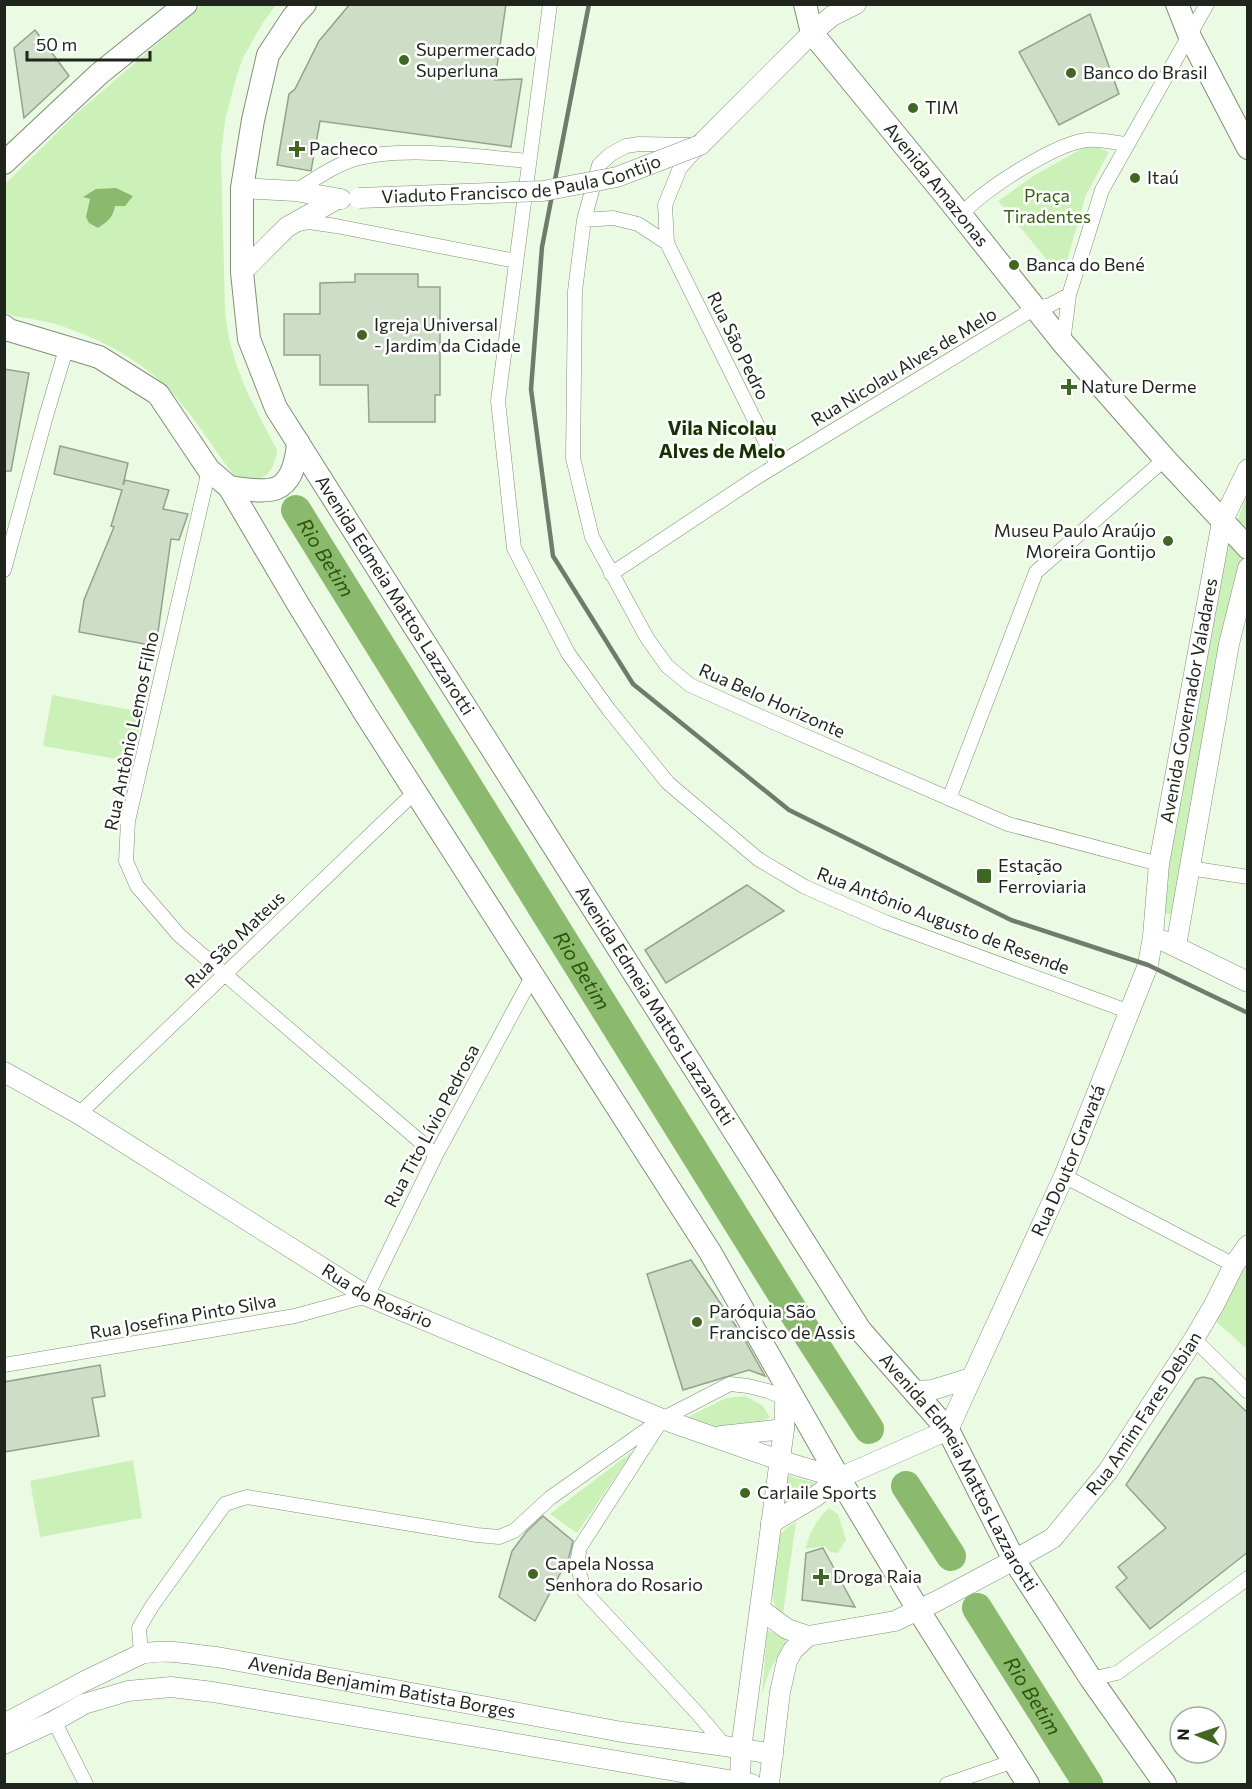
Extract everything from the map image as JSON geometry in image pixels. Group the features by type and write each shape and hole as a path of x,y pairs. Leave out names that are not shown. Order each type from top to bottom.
{"main road":[{"path":"4,163 99,74 186,4"},
{"name":"Avenida Amazonas","path":"805,4 812,33 1063,343 1165,459 1248,548"},
{"path":"1177,4 1190,37 1248,148"},
{"name":"Avenida Edmeia Mattos Lazzarotti","path":"299,9 268,55 253,120 242,188 242,272 249,339 276,408 860,1330 948,1430 1014,1560 1091,1680 1165,1785"},
{"path":"6,328 99,357 158,394 209,470 229,487 298,604 415,792 710,1252 786,1392 1028,1785"},
{"path":"229,487 248,490 276,488 292,471 297,458 297,442"}],"street":[{"name":"Rua Antônio Augusto de Resende","path":"550,4 498,401 514,548 568,653 609,710 668,783 758,859 806,887 885,922 1130,1012"},
{"path":"700,145 812,33 832,16 856,4"},
{"path":"1063,343 1070,295 1102,190 1207,4"},
{"path":"961,215 975,200 1005,178 1074,143 1087,140 1128,144"},
{"name":"Rua Belo Horizonte","path":"700,145 639,144 626,146 611,154 598,165 584,220 575,291 573,458 592,537 610,574 647,638 667,666 690,685 1008,824 1159,864"},
{"name":"Viaduto Francisco de Paula Gontijo","path":"242,188 296,191 337,199 543,191 617,177 700,145"},
{"name":"Rua São Pedro","path":"700,145 680,168 665,205 667,243 777,465"},
{"path":"296,191 344,163 375,155 416,153 529,161"},
{"name":"Viaduto Francisco de Paula Gontijo","path":"242,272 287,226 337,199"},
{"path":"584,220 613,218 638,224 667,243"},
{"path":"287,226 309,222 322,223 516,261"},
{"name":"Rua Nicolau Alves de Melo","path":"610,574 777,465 1035,308 1050,305 1070,295"},
{"path":"4,570 66,346"},
{"path":"949,799 1036,572 1165,459"},
{"name":"Rua Antônio Lemos Filho","path":"209,470 128,821 126,861 137,886 179,935 436,1155"},
{"name":"Avenida Governador Valadares","path":"1153,936 1159,864 1222,522 1248,470"},
{"name":"Avenida Governador Valadares","path":"1176,946 1229,644 1248,567"},
{"name":"Rua São Mateus","path":"79,1114 415,792"},
{"path":"1190,868 1248,878"},
{"path":"1153,936 1248,982"},
{"name":"Rua Doutor Gravatá","path":"948,1430 1064,1176 1148,965 1153,936"},
{"name":"Rua Tito Lívio Pedrosa","path":"367,1296 436,1155 533,975"},
{"name":"Rua do Rosário","path":"4,1072 79,1114 367,1296 662,1419 839,1478"},
{"path":"1064,1176 1234,1265"},
{"name":"Rua Amim Fares Debian","path":"808,1636 895,1621 919,1611 1053,1538 1101,1479 1194,1339 1234,1265 1248,1245"},
{"name":"Rua Josefina Pinto Silva","path":"4,1365 295,1317 367,1296"},
{"path":"1194,1339 1248,1392"},
{"path":"915,1392 933,1390 971,1378"},
{"path":"141,1654 140,1628 152,1606 225,1504 247,1497 499,1537 514,1531 550,1498 662,1419 730,1384 786,1392 784,1429 760,1609 733,1747 744,1784"},
{"path":"662,1419 580,1547 577,1563 584,1591 733,1747"},
{"path":"717,1437 784,1429"},
{"path":"771,1523 815,1497 839,1478 948,1430"},
{"path":"1091,1680 1117,1674 1248,1578"},
{"path":"760,1609 787,1629 808,1636 787,1661 780,1692 769,1785"},
{"name":"Avenida Benjamim Batista Borges","path":"4,1724 85,1681 149,1652 217,1657 622,1732 773,1754"},
{"name":"Avenida Benjamim Batista Borges","path":"4,1744 84,1704 128,1691 171,1687 213,1692 744,1784"},
{"path":"54,1721 86,1785"},
{"path":"947,1785 1014,1761"}],"green space":[{"path":"202,5 276,5 262,24 243,58 225,121 221,154 225,310 228,330 237,366 277,450 274,464 268,473 255,479 235,477 180,401 149,371 129,357 70,329 5,312 5,184 77,113"},
{"name":"Praça Tiradentes","path":"1085,147 1099,148 1109,152 1086,195 1067,261 1048,261 998,201 1033,176"},
{"path":"1247,496 1247,550 1238,573 1177,916 1161,912 1223,557"},
{"path":"52,695 142,712 133,762 43,746"},
{"path":"1247,1261 1247,1349 1214,1320"},
{"path":"745,1396 762,1405 770,1417 750,1426 726,1428 680,1421 726,1398"},
{"path":"633,1451 577,1533 550,1514"},
{"path":"133,1460 142,1518 40,1537 30,1481"},
{"path":"783,1474 819,1484 781,1507"},
{"path":"829,1508 838,1514 846,1540 838,1553 830,1552 825,1546 805,1549 814,1527"},
{"path":"796,1522 783,1614 776,1608 773,1599 777,1551 782,1533"},
{"path":"767,1630 787,1639 770,1670 762,1694"}],"shaded area":[{"path":"116,188 133,196 125,206 115,206 113,214 98,228 89,223 86,217 90,199 83,197 96,189"}],"building":[{"name":"Supermercado Superluna","path":"350,4 506,4 495,80 522,79 511,147 320,121 311,171 277,165 289,94 295,89 319,41"},
{"name":"Banco do Brasil","path":"1090,14 1119,94 1059,125 1019,52"},
{"path":"35,30 69,76 24,118 14,48"},
{"name":"Igreja Universal - Jardim da Cidade","path":"355,274 418,274 418,287 440,287 440,395 435,395 435,422 369,422 368,385 320,385 320,355 284,355 284,314 320,314 320,283 355,282"},
{"path":"4,369 29,373 11,471 4,471"},
{"path":"60,446 128,463 123,485 125,480 169,490 163,509 188,514 179,540 171,539 156,646 79,632 84,600 114,527 111,526 122,490 54,474"},
{"path":"747,885 784,911 666,983 645,950"},
{"name":"Paróquia São Francisco de Assis","path":"691,1260 742,1335 765,1376 749,1370 683,1390 647,1274"},
{"path":"100,1365 105,1396 92,1398 99,1436 4,1452 4,1382"},
{"path":"1203,1377 1212,1379 1248,1413 1248,1552 1150,1629 1116,1587 1127,1578 1118,1567 1166,1528 1126,1485 1196,1379"},
{"name":"Capela Nossa Senhora do Rosario","path":"543,1516 573,1541 569,1557 535,1621 499,1597 512,1551 527,1531"},
{"name":"Droga Raia","path":"823,1548 855,1607 802,1600 806,1553"}],"waterway":[{"name":"Rio Betim","path":"296,510 791,1308 869,1429"},
{"name":"Rio Betim","path":"906,1486 951,1556"},
{"name":"Rio Betim","path":"977,1608 1088,1784"}],"railway":[{"path":"589,4 542,247 531,389 553,556 633,684 789,810 1011,920 1148,965 1248,1013"}],"place":[{"name":"Supermercado Superluna","path":"404,60"},
{"name":"Banco do Brasil","path":"1071,73"},
{"name":"TIM","path":"913,108"},
{"name":"Pacheco","path":"297,149"},
{"name":"Itaú","path":"1135,178"},
{"name":"Banca do Bené","path":"1014,265"},
{"name":"Igreja Universal - Jardim da Cidade","path":"362,335"},
{"name":"Nature Derme","path":"1069,387"},
{"name":"Museu Paulo Araújo Moreira Gontijo","path":"1168,541"},
{"name":"Estação Ferroviaria","path":"984,876"},
{"name":"Paróquia São Francisco de Assis","path":"697,1322"},
{"name":"Carlaile Sports","path":"745,1493"},
{"name":"Capela Nossa Senhora do Rosario","path":"533,1574"},
{"name":"Droga Raia","path":"821,1577"}],"district":[{"name":"Vila Nicolau Alves de Melo","path":"722,440"}]}
